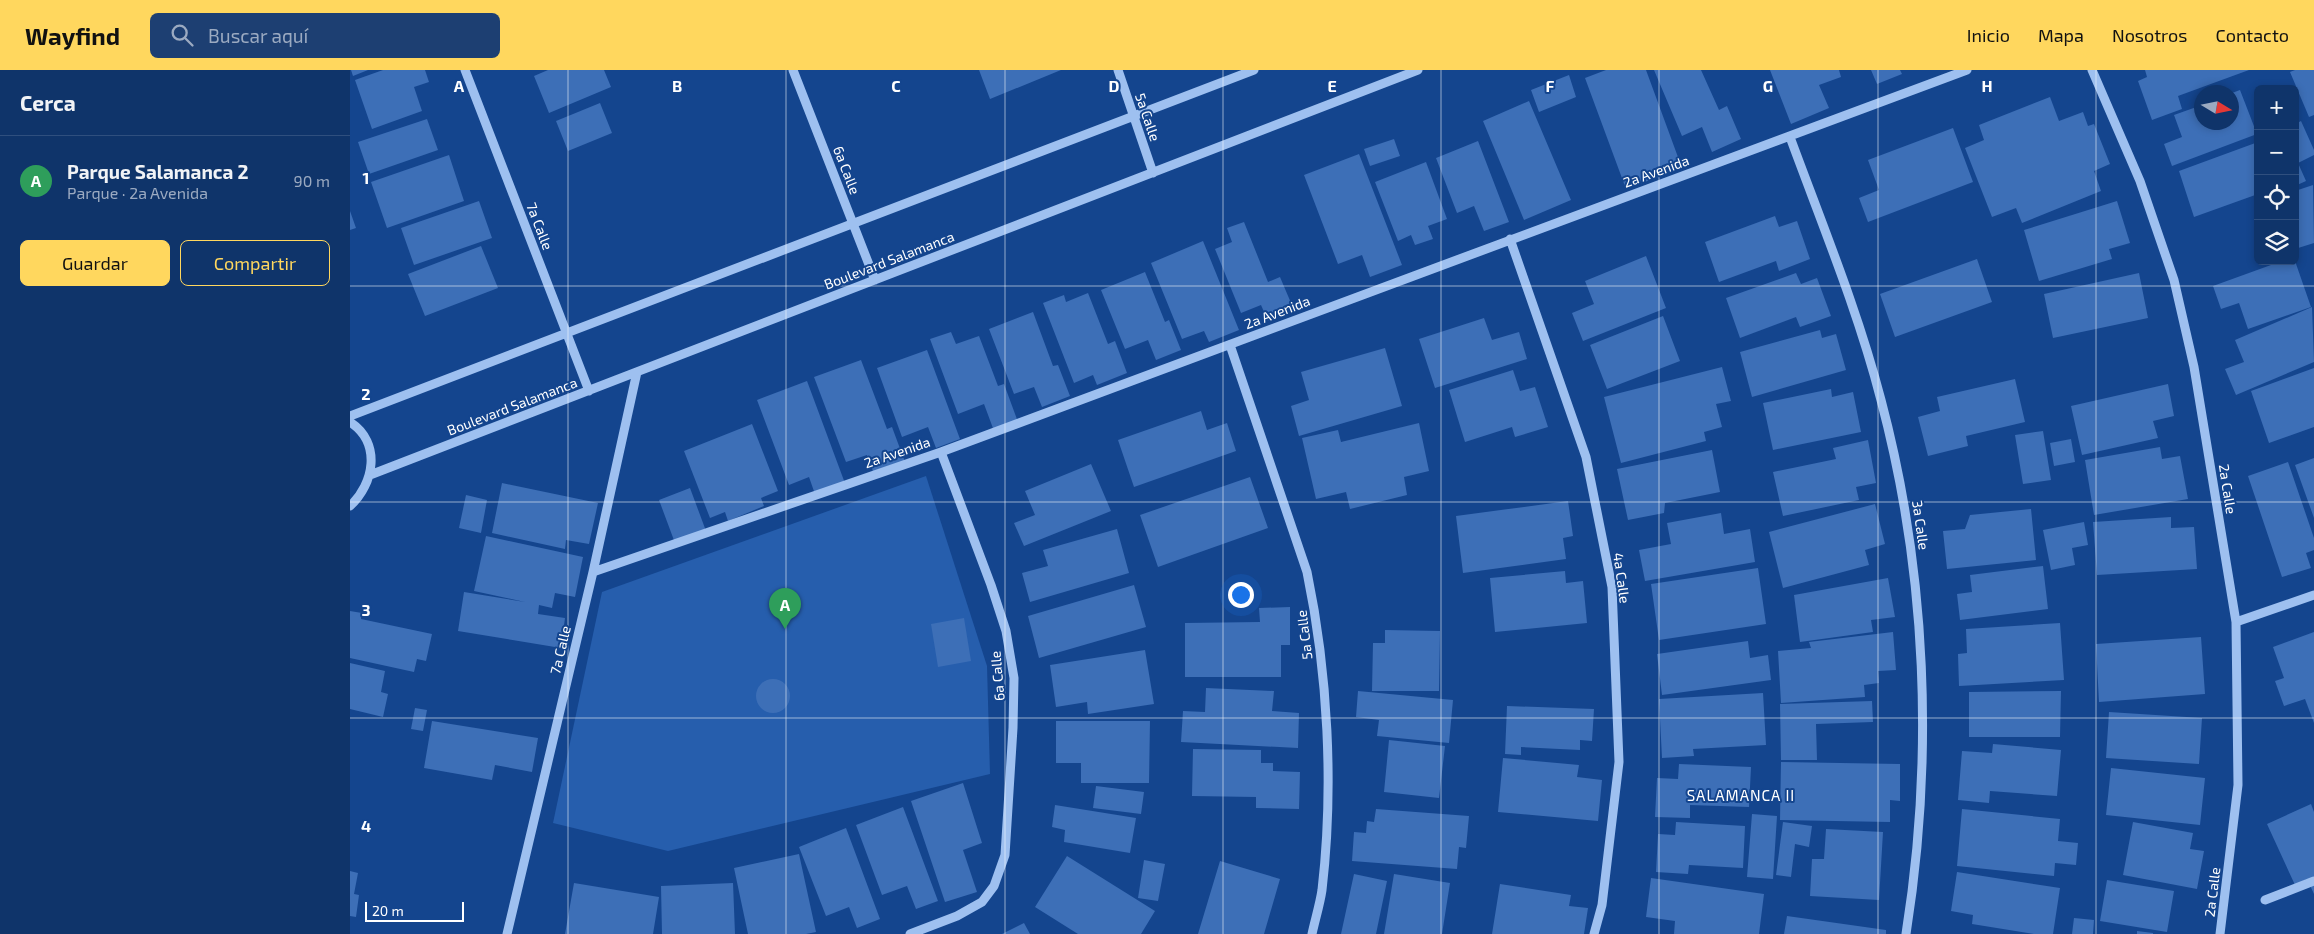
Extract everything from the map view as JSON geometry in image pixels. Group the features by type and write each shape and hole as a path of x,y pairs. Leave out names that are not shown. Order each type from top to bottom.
{"street":[{"name":"7a Calle","path":"465,70 589,391"},
{"name":"6a Calle","path":"793,70 876,280"},
{"name":"5a Calle","path":"1118,70 1153,173"},
{"path":"350,416 1254,70"},
{"name":"Boulevard Salamanca","path":"370,475 1418,70"},
{"name":"2a Avenida","path":"593,572 940,452 1967,70"},
{"name":"2a Calle","path":"2092,70 2140,181 2174,280 2194,367 2236,622 2238,785 2221,932"},
{"name":"3a Calle","path":"1790,137 1850,300 1881,400 1908,520 1918,626 1923,742 1913,889 1906,934"},
{"name":"4a Calle","path":"1510,239 1586,457 1612,587 1619,762 1602,905 1594,934"},
{"name":"5a Calle","path":"1230,345 1308,572 1315,607 1326,708 1328,806 1322,891 1312,934"},
{"name":"7a Calle","path":"507,934 593,572 637,372"},
{"path":"350,422 362,433 371,453 370,475 359,497 350,506"},
{"name":"6a Calle","path":"910,934 957,916 982,902 994,886 1005,855 1013,728 1014,678 1006,630 991,585 940,452"},
{"path":"2236,622 2314,595"},
{"path":"2265,900 2314,881"}],"shaded area":[{"path":"926,476 987,666 990,774 668,851 553,823 602,592"}],"building":[{"path":"351,70 368,70 353,76"},
{"path":"383,70 425,70 429,82 414,87 422,111 372,129 355,80"},
{"path":"548,70 604,70 611,87 549,113 534,76"},
{"path":"979,70 1061,70 990,99"},
{"path":"1606,70 1646,70 1682,168 1626,189 1585,78"},
{"path":"1654,70 1701,70 1719,110 1727,106 1741,139 1712,152 1702,127 1682,136"},
{"path":"1770,70 1839,70 1841,77 1819,85 1829,108 1791,124"},
{"path":"1871,70 1900,70 1902,74 1877,84"},
{"path":"2145,70 2249,70 2208,85 2194,85 2194,90 2178,96 2182,109 2152,120 2138,81 2147,77"},
{"path":"2295,70 2314,70 2314,115 2309,117 2299,93 2299,85 2295,85 2290,72"},
{"path":"1569,75 1576,97 1539,112 1531,90"},
{"path":"2239,90 2254,126 2254,135 2172,166 2164,144 2182,137 2174,115 2194,108 2194,130 2239,130"},
{"path":"2050,97 2059,121 2083,112 2088,126 2094,124 2110,164 2094,171 2101,191 2022,223 2016,208 1992,217 1965,148 1984,140 1979,125"},
{"path":"1529,101 1571,200 1524,220 1483,121"},
{"path":"600,103 612,133 568,151 556,121"},
{"path":"427,119 438,150 369,174 358,142"},
{"path":"2301,121 2314,150 2314,155 2299,162 2299,130 2299,122"},
{"path":"1953,128 1973,182 1868,222 1859,198 1879,190 1868,160"},
{"path":"1394,139 1400,156 1370,166 1364,149"},
{"path":"1478,141 1509,222 1484,231 1474,206 1457,213 1436,158"},
{"path":"2254,143 2254,195 2194,217 2179,171"},
{"path":"1359,154 1402,265 1370,277 1362,255 1338,264 1304,175"},
{"path":"449,155 464,201 387,228 371,182"},
{"path":"1426,162 1447,219 1428,226 1433,239 1415,245 1411,235 1398,241 1375,182"},
{"path":"2299,165 2306,181 2299,184"},
{"path":"2313,185 2314,243 2299,248 2299,220 2299,190"},
{"path":"479,201 492,238 414,265 401,228"},
{"path":"2117,201 2130,243 2109,249 2112,259 2039,281 2024,230"},
{"path":"350,211 356,228 350,230"},
{"path":"1775,216 1779,227 1797,221 1810,259 1779,271 1776,261 1719,282 1705,242"},
{"path":"1244,222 1268,282 1280,277 1294,310 1268,321 1261,305 1241,313 1215,249 1232,242 1227,228"},
{"path":"1203,241 1239,330 1209,342 1204,331 1182,339 1151,263"},
{"path":"481,246 498,288 425,316 408,274"},
{"path":"1646,256 1666,308 1583,341 1572,313 1594,304 1585,281"},
{"path":"1977,259 1992,302 1895,337 1880,294"},
{"path":"2271,265 2296,265 2311,307 2248,329 2239,303 2221,309 2213,286"},
{"path":"1145,272 1165,322 1169,320 1181,350 1156,360 1148,340 1125,349 1101,290"},
{"path":"1796,273 1801,284 1817,278 1831,316 1800,327 1796,317 1740,338 1726,298"},
{"path":"2139,273 2148,318 2053,338 2044,294"},
{"path":"1088,293 1108,344 1115,341 1127,373 1097,385 1093,375 1074,383 1043,303 1064,295 1066,302"},
{"path":"2312,307 2314,362 2236,395 2225,369 2244,362 2235,340"},
{"path":"1033,312 1053,366 1058,365 1070,396 1042,407 1034,387 1014,394 989,329"},
{"path":"1663,316 1680,361 1607,389 1590,345"},
{"path":"1484,318 1492,340 1519,332 1527,359 1435,388 1419,339"},
{"path":"1820,330 1822,338 1836,334 1846,370 1752,397 1740,352"},
{"path":"951,332 956,344 979,336 998,386 1004,384 1018,422 994,431 984,404 958,414 930,339"},
{"path":"1385,348 1402,406 1299,436 1291,406 1309,400 1301,372"},
{"path":"927,350 960,439 936,448 928,427 902,437 877,368"},
{"path":"861,360 887,429 892,427 905,462 874,474 867,455 846,462 814,377"},
{"path":"1722,367 1731,401 1716,404 1722,427 1704,432 1706,441 1621,463 1604,397"},
{"path":"2314,368 2314,427 2269,443 2251,391"},
{"path":"1513,370 1520,391 1535,387 1548,427 1515,437 1512,427 1465,442 1449,390"},
{"path":"2015,379 2025,422 1966,436 1968,446 1928,456 1918,417 1940,411 1937,397"},
{"path":"807,381 846,486 816,497 809,477 789,485 757,400"},
{"path":"2168,384 2174,416 2153,421 2158,438 2082,455 2071,406"},
{"path":"1831,389 1832,397 1853,392 1861,432 1773,450 1763,403"},
{"path":"1201,411 1207,430 1227,423 1236,451 1134,487 1118,440"},
{"path":"1419,423 1429,471 1404,477 1407,495 1350,509 1346,492 1316,499 1302,438 1338,430 1341,442"},
{"path":"752,424 778,491 761,498 764,506 728,521 725,512 710,518 684,451"},
{"path":"2043,431 2051,480 2023,484 2015,435"},
{"path":"2071,439 2075,462 2054,466 2050,443"},
{"path":"1868,440 1876,483 1856,487 1859,500 1783,516 1773,472 1836,459 1833,448"},
{"path":"2160,447 2162,459 2180,456 2188,499 2094,515 2085,460"},
{"path":"1712,450 1720,492 1665,503 1664,513 1628,520 1617,469"},
{"path":"2314,458 2314,518 2295,465"},
{"path":"2288,462 2314,538 2314,550 2306,553 2311,568 2282,577 2248,476"},
{"path":"1091,464 1111,511 1024,546 1014,523 1035,515 1025,491"},
{"path":"1250,477 1268,528 1158,567 1140,515"},
{"path":"502,483 598,503 589,544 566,540 565,549 492,533"},
{"path":"690,488 706,531 675,543 659,500"},
{"path":"466,495 487,500 481,533 459,528"},
{"path":"1568,501 1573,536 1563,538 1566,559 1463,573 1456,516"},
{"path":"1875,504 1885,544 1865,550 1869,565 1783,588 1769,532"},
{"path":"2031,509 2036,560 1947,569 1943,531 1965,529 1970,515"},
{"path":"1721,513 1724,534 1750,529 1755,562 1645,581 1639,550 1671,544 1667,523"},
{"path":"2171,517 2171,528 2194,527 2197,569 2097,575 2093,522"},
{"path":"2084,522 2088,545 2072,548 2075,565 2051,570 2043,530"},
{"path":"1117,529 1129,573 1030,602 1022,573 1048,566 1043,550"},
{"path":"486,536 583,557 575,597 555,593 552,608 539,605 538,614 565,618 561,648 458,631 464,592 525,602 474,591"},
{"path":"2043,566 2048,609 1960,620 1957,594 1972,592 1970,575"},
{"path":"1758,568 1766,624 1659,640 1651,584"},
{"path":"1565,571 1566,583 1583,581 1587,623 1495,632 1490,578"},
{"path":"1888,578 1895,617 1871,620 1873,632 1800,642 1794,595"},
{"path":"1134,585 1146,627 1039,658 1028,616"},
{"path":"1290,607 1290,645 1281,645 1281,677 1185,677 1185,623 1260,622 1259,608"},
{"path":"350,611 362,613 361,619 432,634 426,661 417,659 414,672 350,658"},
{"path":"964,618 971,661 938,667 931,624"},
{"path":"2060,623 2064,680 1959,686 1958,654 1967,653 1966,629"},
{"path":"1385,630 1440,631 1439,691 1372,691 1373,643 1385,643"},
{"path":"1893,632 1896,670 1878,671 1879,683 1864,685 1865,697 1781,703 1778,651 1811,648 1809,642"},
{"path":"2314,632 2314,723 2305,699 2284,706 2275,681 2284,678 2273,647"},
{"path":"2201,637 2205,694 2099,702 2096,644"},
{"path":"1748,641 1750,658 1768,655 1771,680 1662,695 1657,654"},
{"path":"1145,650 1154,704 1088,714 1087,702 1056,707 1050,665"},
{"path":"350,663 385,671 381,692 388,694 383,717 350,709"},
{"path":"773,679 780,680 785,684 789,689 789,703 785,708 780,712 773,713 766,712 761,708 757,703 756,696 757,689 761,684 766,680"},
{"path":"1206,688 1274,691 1272,711 1299,713 1298,748 1181,742 1183,711 1205,712"},
{"path":"1358,691 1453,700 1449,743 1377,736 1379,720 1356,717"},
{"path":"2061,691 2060,737 1969,737 1969,692"},
{"path":"1763,693 1766,745 1693,749 1694,756 1662,758 1659,699"},
{"path":"1872,701 1873,722 1816,724 1817,760 1781,760 1780,704"},
{"path":"1507,706 1594,709 1592,741 1580,740 1580,750 1521,747 1521,755 1505,754"},
{"path":"415,708 427,710 423,731 411,729"},
{"path":"2109,712 2202,718 2199,764 2106,758"},
{"path":"432,721 538,738 532,772 495,765 492,780 424,768"},
{"path":"1056,721 1150,721 1149,783 1081,783 1081,763 1056,763"},
{"path":"1389,740 1445,746 1439,798 1384,792"},
{"path":"1993,744 2061,750 2057,796 1990,791 1989,803 1958,800 1962,751 1992,753"},
{"path":"1193,749 1261,750 1261,763 1273,763 1273,771 1300,772 1299,809 1256,808 1256,797 1192,796"},
{"path":"1503,758 1579,765 1577,777 1602,780 1598,821 1498,812"},
{"path":"1781,762 1900,764 1900,801 1890,800 1890,822 1780,820"},
{"path":"1679,764 1751,767 1749,807 1690,805 1690,818 1655,817 1657,778 1678,779"},
{"path":"2111,768 2205,778 2200,825 2106,815"},
{"path":"963,783 982,843 963,850 977,892 945,902 911,801"},
{"path":"1096,786 1144,792 1141,814 1093,808"},
{"path":"2311,804 2314,812 2314,894 2307,879 2295,885 2267,824"},
{"path":"1055,805 1136,818 1130,853 1064,842 1065,830 1052,827"},
{"path":"903,807 938,901 916,909 907,886 882,895 856,825"},
{"path":"1376,809 1469,816 1466,848 1459,847 1457,869 1352,861 1354,832 1366,833 1367,821 1374,822"},
{"path":"1962,809 2060,819 2058,841 2078,843 2076,865 2055,863 2054,876 1957,866"},
{"path":"1752,814 1777,816 1773,879 1747,877"},
{"path":"1676,822 1745,826 1743,868 1689,865 1688,874 1656,872 1658,834 1675,835"},
{"path":"1783,822 1812,826 1809,847 1795,844 1791,877 1776,875"},
{"path":"2133,822 2193,833 2190,849 2204,851 2197,889 2123,875"},
{"path":"846,828 880,919 857,928 849,907 826,916 799,847"},
{"path":"1826,829 1883,832 1879,900 1810,896 1812,859 1824,859"},
{"path":"799,854 816,932 806,934 748,934 734,868"},
{"path":"1067,856 1155,911 1141,934 1078,934 1035,907"},
{"path":"1144,860 1165,864 1158,901 1138,898"},
{"path":"1220,861 1280,879 1264,934 1198,934"},
{"path":"350,871 358,873 354,894 359,895 356,917 350,916"},
{"path":"1957,872 2060,888 2053,934 2034,934 1972,924 1973,915 1951,911"},
{"path":"1354,874 1387,881 1376,934 1341,934"},
{"path":"1394,874 1450,883 1442,934 1384,934"},
{"path":"1651,878 1764,894 1759,934 1674,934 1675,921 1646,917"},
{"path":"2107,880 2174,891 2167,932 2100,921"},
{"path":"574,883 659,897 653,934 565,934"},
{"path":"733,883 735,934 662,934 661,886"},
{"path":"1500,884 1571,895 1569,906 1588,908 1584,934 1492,934"},
{"path":"1787,916 1886,930 1886,934 1784,934"},
{"path":"2074,918 2094,920 2093,934 2072,934"},
{"path":"1024,923 1030,934 1002,934"},
{"path":"2137,931 2153,933 2153,934 2137,934"}],"place":[{"name":"Parque Salamanca 2","path":"785,629"}],"district":[{"name":"SALAMANCA II","path":"1741,795"}]}
